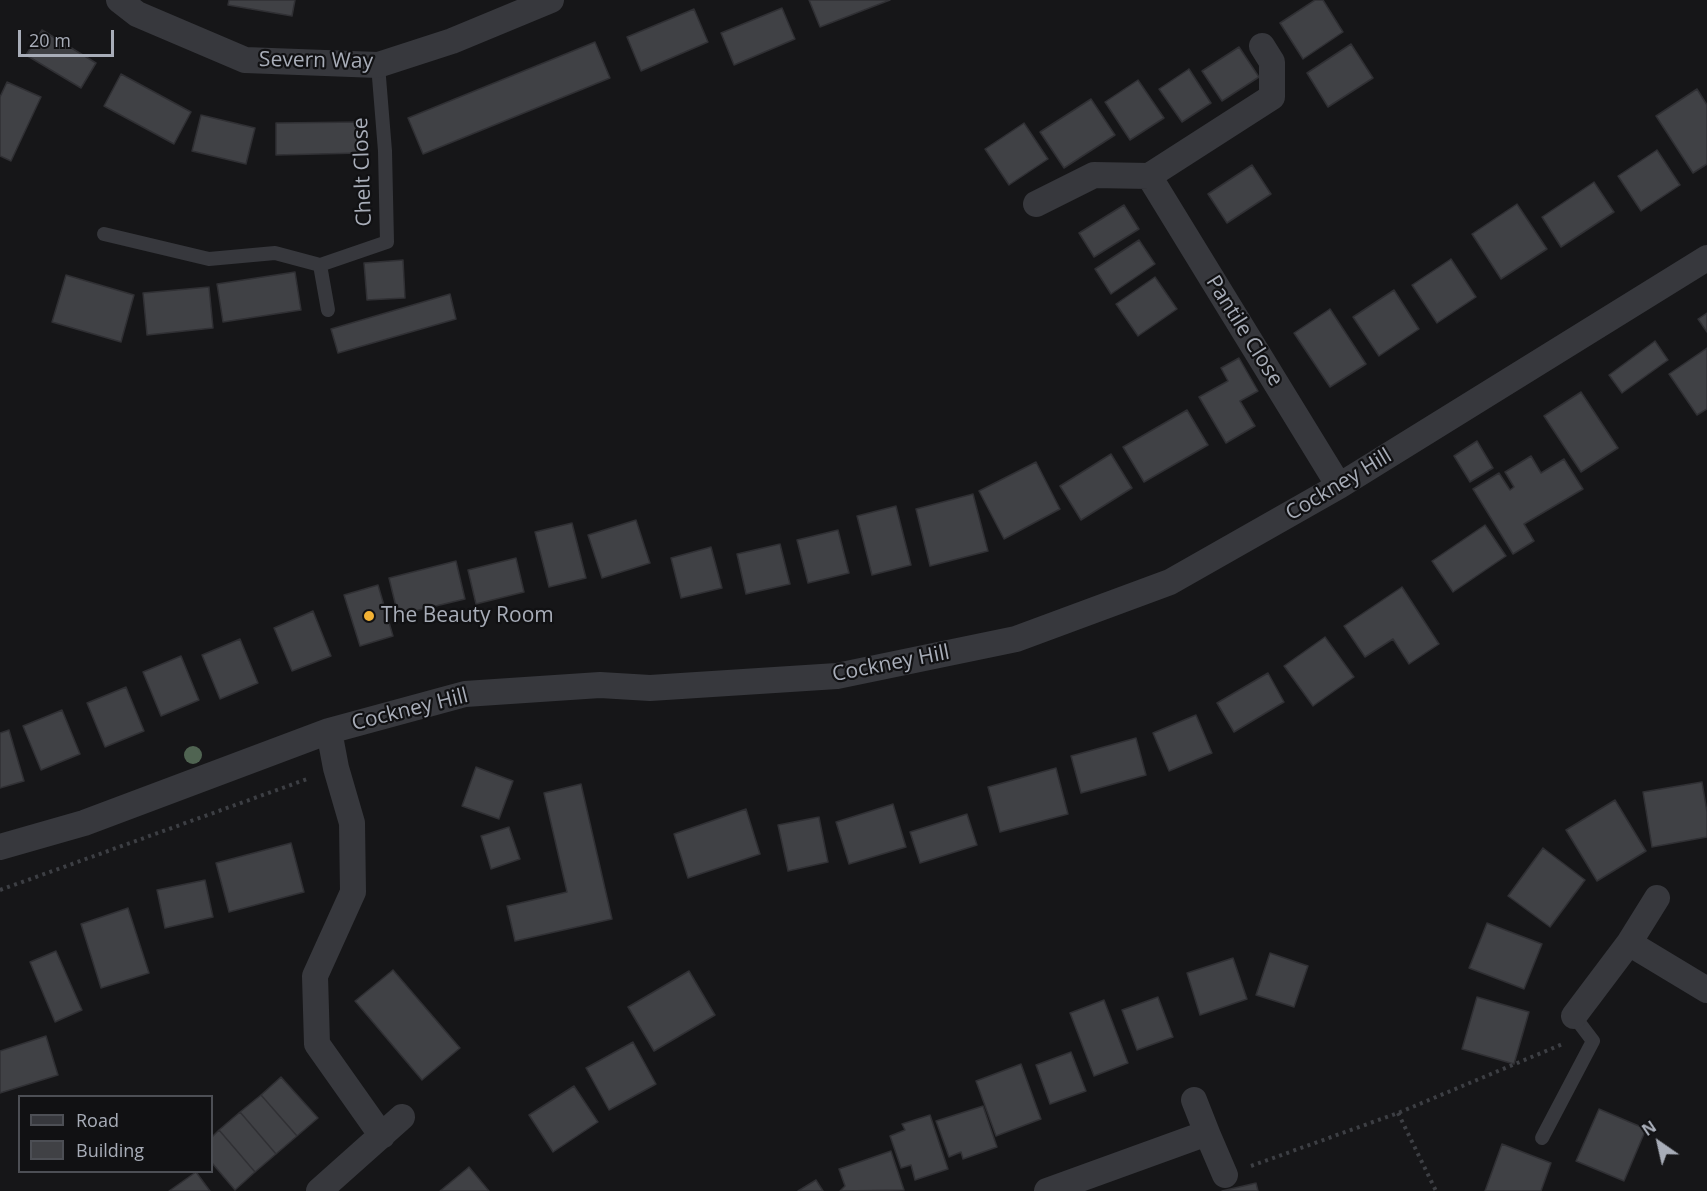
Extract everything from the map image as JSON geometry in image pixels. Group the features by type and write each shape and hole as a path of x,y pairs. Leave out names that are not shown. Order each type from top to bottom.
{"street":[{"name":"Severn Way","path":"119,0 137,14 245,60 378,65 452,41 551,0"},
{"path":"1036,204 1094,175 1149,177 1272,97 1272,62 1262,46"},
{"name":"Pantile Close","path":"1149,177 1339,486"},
{"name":"Cockney Hill","path":"0,847 84,823 328,731 465,694 600,685 650,688 837,676 1016,639 1170,582 1339,486 1707,258"},
{"path":"328,731 352,823 353,892 315,976 317,1044 382,1136"},
{"path":"1572,1028 1657,898"},
{"path":"1629,944 1707,990"},
{"path":"1194,1100 1225,1175"},
{"path":"320,1191 402,1118"},
{"path":"1047,1191 1207,1133"}],"lane":[{"name":"Chelt Close","path":"320,265 387,242 385,151 378,65"},
{"path":"104,234 209,259 275,253 320,265 328,310"},
{"path":"1542,1138 1593,1041 1572,1028"}],"path":[{"path":"0,890 336,768"},
{"path":"1225,1175 1398,1113 1572,1028"},
{"path":"1398,1113 1436,1191"}],"building":[{"path":"229,0 295,0 292,16 228,5"},
{"path":"809,0 890,0 820,27"},
{"path":"1315,0 1323,0 1343,32 1303,59 1280,23"},
{"path":"782,8 795,39 734,65 721,33"},
{"path":"694,9 708,42 641,71 627,37"},
{"path":"42,30 96,63 81,88 26,55"},
{"path":"595,42 610,78 423,154 408,118"},
{"path":"1351,44 1373,78 1328,107 1307,73"},
{"path":"1239,47 1259,77 1222,101 1202,71"},
{"path":"1189,69 1211,103 1182,122 1159,89"},
{"path":"121,74 191,112 174,144 104,106"},
{"path":"1138,80 1164,118 1130,140 1105,102"},
{"path":"7,82 41,97 11,161 0,156 0,97"},
{"path":"1697,89 1707,105 1707,164 1693,173 1656,116"},
{"path":"1091,99 1115,135 1064,168 1040,132"},
{"path":"201,115 255,128 246,164 192,151"},
{"path":"361,122 361,153 276,155 276,123"},
{"path":"1024,123 1048,159 1009,185 985,149"},
{"path":"1657,150 1680,185 1641,211 1618,176"},
{"path":"1252,165 1271,194 1227,223 1208,194"},
{"path":"1594,182 1614,212 1561,247 1542,217"},
{"path":"1517,204 1547,249 1501,279 1472,234"},
{"path":"1124,205 1139,229 1094,257 1079,233"},
{"path":"1139,240 1155,264 1111,294 1095,269"},
{"path":"1451,259 1476,297 1437,323 1412,285"},
{"path":"403,260 405,298 367,300 364,263"},
{"path":"295,272 301,310 223,322 217,284"},
{"path":"66,275 134,295 121,342 52,322"},
{"path":"1155,277 1177,309 1138,336 1116,304"},
{"path":"209,287 213,328 147,335 143,293"},
{"path":"1394,290 1419,329 1379,356 1353,317"},
{"path":"450,294 456,319 338,353 331,329"},
{"path":"1330,309 1366,364 1330,387 1294,333"},
{"path":"1707,313 1707,332 1698,319"},
{"path":"1655,341 1668,360 1622,393 1609,375"},
{"path":"1707,348 1707,409 1697,415 1669,374"},
{"path":"1239,358 1258,391 1240,401 1255,426 1226,443 1199,397 1228,381 1221,368"},
{"path":"1581,392 1618,448 1581,472 1544,416"},
{"path":"1187,410 1208,445 1144,482 1123,447"},
{"path":"1477,441 1493,468 1470,482 1454,456"},
{"path":"1111,454 1132,488 1081,520 1060,486"},
{"path":"1531,456 1541,473 1564,459 1583,489 1524,524 1534,541 1513,554 1473,489 1499,473 1510,490 1514,487 1505,472"},
{"path":"1036,462 1060,509 1004,539 979,491"},
{"path":"973,494 988,551 930,566 916,509"},
{"path":"896,506 911,565 872,575 857,516"},
{"path":"636,520 650,563 602,578 588,535"},
{"path":"572,523 586,578 549,587 535,532"},
{"path":"1485,525 1506,556 1453,592 1432,561"},
{"path":"838,530 849,573 808,583 797,540"},
{"path":"780,544 790,584 746,594 737,554"},
{"path":"711,547 722,588 681,598 671,558"},
{"path":"516,558 524,592 476,604 468,570"},
{"path":"456,561 465,599 398,615 389,578"},
{"name":"The Beauty Room","path":"378,585 393,636 360,646 344,595"},
{"path":"1402,587 1439,644 1409,664 1393,639 1365,657 1344,626"},
{"path":"313,611 331,656 292,671 274,628"},
{"path":"1325,637 1354,677 1313,706 1284,666"},
{"path":"240,639 258,683 220,699 202,655"},
{"path":"181,656 199,700 161,716 143,672"},
{"path":"1268,673 1284,702 1234,732 1217,703"},
{"path":"126,687 144,731 105,747 87,703"},
{"path":"62,710 80,754 41,770 23,726"},
{"path":"1196,715 1212,753 1169,771 1153,733"},
{"path":"9,730 24,781 0,788 0,733"},
{"path":"1136,738 1146,775 1081,793 1071,756"},
{"path":"476,767 513,781 499,819 462,806"},
{"path":"1056,768 1068,814 1000,832 988,787"},
{"path":"1702,782 1707,812 1707,837 1652,847 1643,792"},
{"path":"581,784 612,919 515,941 507,906 567,892 544,793"},
{"path":"1615,800 1646,851 1597,881 1566,830"},
{"path":"893,804 906,847 849,864 836,822"},
{"path":"746,809 760,854 688,878 674,834"},
{"path":"967,814 977,845 920,863 910,832"},
{"path":"819,817 828,862 788,871 778,825"},
{"path":"509,827 520,859 491,869 481,836"},
{"path":"291,843 304,892 229,912 216,863"},
{"path":"1543,848 1585,880 1550,927 1508,896"},
{"path":"205,880 213,917 165,928 157,890"},
{"path":"128,908 149,973 101,988 81,924"},
{"path":"1487,923 1542,944 1524,989 1469,968"},
{"path":"56,951 82,1010 55,1022 30,962"},
{"path":"1270,953 1308,966 1294,1007 1256,995"},
{"path":"1233,958 1247,999 1200,1015 1187,973"},
{"path":"393,970 460,1048 422,1080 355,1001"},
{"path":"689,971 715,1015 654,1051 628,1007"},
{"path":"1158,997 1173,1037 1137,1050 1122,1010"},
{"path":"1477,997 1529,1012 1514,1064 1462,1049"},
{"path":"1104,1000 1128,1063 1094,1076 1070,1013"},
{"path":"46,1036 58,1075 0,1093 0,1051"},
{"path":"633,1042 656,1084 609,1110 586,1068"},
{"path":"1071,1052 1086,1091 1050,1104 1036,1065"},
{"path":"1021,1064 1041,1119 996,1136 976,1081"},
{"path":"281,1077 318,1118 297,1136 261,1095"},
{"path":"574,1086 598,1122 553,1152 529,1115"},
{"path":"261,1095 297,1136 276,1154 240,1112"},
{"path":"983,1106 997,1147 963,1159 961,1152 949,1157 936,1121"},
{"path":"1599,1109 1646,1129 1624,1181 1576,1161"},
{"path":"240,1112 276,1154 255,1172 219,1130"},
{"path":"930,1115 948,1169 915,1180 911,1165 901,1168 890,1136 905,1130 902,1124"},
{"path":"219,1130 255,1172 235,1190 213,1164 213,1136"},
{"path":"1502,1144 1551,1163 1541,1191 1485,1191"},
{"path":"891,1151 904,1190 840,1191 845,1186 839,1169"},
{"path":"469,1167 489,1191 440,1191"},
{"path":"197,1173 210,1191 169,1191"},
{"path":"816,1180 823,1191 798,1191"},
{"path":"1256,1183 1258,1191 1222,1191"}],"place":[{"name":"The Beauty Room","path":"369,616"}]}
